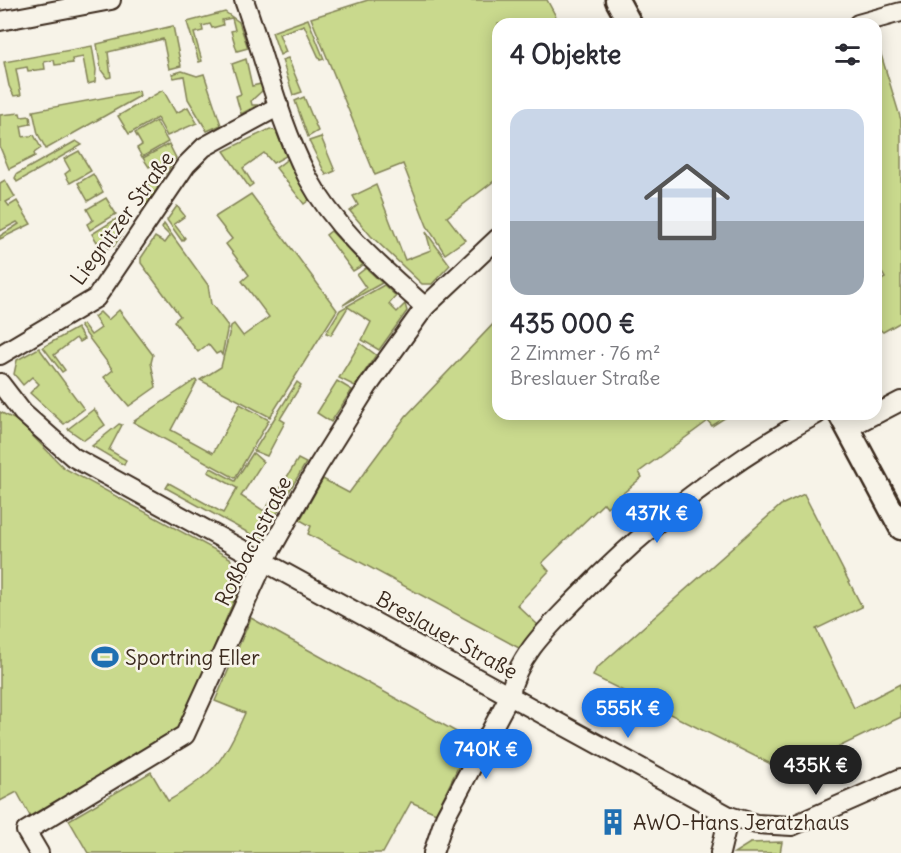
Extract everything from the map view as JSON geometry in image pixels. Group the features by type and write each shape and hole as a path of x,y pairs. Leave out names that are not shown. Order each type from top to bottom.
{"street":[{"path":"0,21 111,0"},
{"path":"617,0 627,18"},
{"path":"245,1 279,106 308,177 326,207 357,245 425,307"},
{"path":"880,18 901,12"},
{"name":"Liegnitzer Straße","path":"0,355 96,298 186,165 204,147 279,106"},
{"name":"Roßbachstraße","path":"39,853 26,831 185,735 264,560 324,456 369,386 425,307 492,244"},
{"name":"Breslauer Straße","path":"0,383 22,413 73,457 204,531 264,560 729,816 756,824 792,826 901,778"},
{"path":"882,411 901,401"},
{"path":"433,853 445,818 510,695 513,676 547,629 653,524 759,446 806,420"},
{"path":"844,421 901,528"},
{"path":"720,853 729,816"}],"green space":[{"path":"368,0 547,0 557,18 492,18 492,183 447,217 465,240 445,254 427,226 403,164 375,175 311,18"},
{"path":"225,12 239,22 248,48 237,51 231,31 235,30 232,18 222,20 223,25 212,28 210,24 202,26 203,31 194,33 202,61 199,62 187,22"},
{"path":"308,19 324,59 320,60 304,25 279,34 286,52 280,55 272,32"},
{"path":"173,26 181,66 169,69 163,39 108,52 111,77 107,78 101,70 97,44"},
{"path":"92,46 96,70 95,82 88,84 83,57 72,59 73,63 55,65 54,60 44,62 45,69 28,71 27,67 16,69 21,95 14,96 9,86 4,62"},
{"path":"288,58 302,92 293,95 282,60"},
{"path":"882,58 901,120 901,322 883,332 882,280 885,278 882,273"},
{"path":"246,59 252,86 261,84 263,90 251,101 252,105 258,105 241,114 236,96 241,94 232,64"},
{"path":"182,71 197,76 204,74 221,125 207,131 188,99 184,76 174,78 172,74"},
{"path":"163,90 176,113 188,107 197,123 167,136 157,118 129,134 118,116"},
{"path":"139,91 140,96 46,149 38,134 33,111"},
{"path":"304,97 318,131 308,137 295,101"},
{"path":"20,113 21,117 30,116 31,124 21,126 23,137 34,135 41,148 34,153 35,156 9,169 0,147 0,115"},
{"path":"156,121 168,142 142,157 137,148 142,145 135,133"},
{"path":"270,129 276,131 286,156 273,163 264,153 243,168 253,184 249,187 224,151"},
{"path":"321,137 335,171 326,175 309,141"},
{"path":"76,141 82,145 17,182 15,178 17,174"},
{"path":"169,144 176,158 166,173 160,177 154,164 149,167 143,158"},
{"path":"79,151 91,171 70,183 65,174 70,170 64,159"},
{"path":"289,158 309,200 304,204 276,168"},
{"path":"93,174 103,192 88,201 78,183"},
{"path":"5,180 15,197 6,202 9,206 17,201 31,224 0,239 0,236 19,224 17,222 0,231 0,183"},
{"path":"154,181 158,188 146,206 138,191"},
{"path":"376,185 405,260 431,250 426,232 450,265 432,284 422,284 371,236 350,211 358,205 353,196"},
{"path":"251,194 337,310 270,417 200,380 221,367 231,326 234,324 243,336 269,317 242,281 249,275 226,244 232,239 215,217"},
{"path":"106,198 116,214 90,230 87,224 93,220 87,209"},
{"path":"177,206 185,216 174,224 185,238 182,241 167,220"},
{"path":"116,219 123,232 114,246 108,248 104,239 97,242 92,234"},
{"path":"164,224 208,285 211,304 228,326 222,355 220,352 216,354 208,344 198,352 174,321 180,316 141,263 141,258 155,237 165,243 170,236 162,228"},
{"path":"331,231 363,265 353,271 326,235"},
{"path":"366,268 382,283 343,305 366,288 357,275"},
{"path":"384,285 396,296 389,304 397,312 405,304 407,311 379,350 362,340 371,322 348,307 331,335 326,333 340,310"},
{"path":"119,310 153,355 151,363 156,387 129,406 104,377 113,370 80,326 83,324 91,335 101,328 94,317 100,312 108,320"},
{"path":"492,325 492,420 722,420 712,426 708,421 639,472 642,477 607,507 604,503 542,563 549,571 517,605 538,625 519,648 308,534 311,526 300,520 323,479 349,493 406,416"},
{"path":"77,328 84,339 79,342 76,338 54,355 65,370 62,372 43,347"},
{"path":"360,343 376,355 355,386 339,378"},
{"path":"39,348 84,409 64,424 30,393 39,384 32,377 23,385 14,374 17,360"},
{"path":"195,380 197,381 171,430 213,453 240,404 269,420 235,478 133,422"},
{"path":"337,381 352,390 331,422 317,413"},
{"path":"297,382 301,385 280,419 285,422 267,456 254,451"},
{"path":"94,409 105,425 84,440 68,429"},
{"name":"Sportring Eller","path":"0,412 18,421 64,468 230,558 241,584 179,729 30,816 17,792 0,801"},
{"path":"119,424 122,425 109,450 126,460 124,465 92,446"},
{"path":"253,453 263,462 241,496 264,511 276,494 284,500 272,523 262,518 257,527 265,533 262,538 256,537 166,488 169,483 223,513 237,488 208,472 211,468 235,481"},
{"path":"298,459 306,463 287,495 279,490"},
{"path":"804,494 862,607 816,629 854,708 900,684 901,717 787,772 593,676 596,669 781,505"},
{"path":"251,618 471,740 436,813 411,802 383,853 88,853 69,820 151,772 168,801 207,774 224,755 245,713 215,701"},
{"path":"782,842 780,853 734,853 750,843"}],"place":[{"name":"Sportring Eller","path":"105,657"},
{"name":"AWO-Hans Jeratzhaus","path":"613,822"}]}
